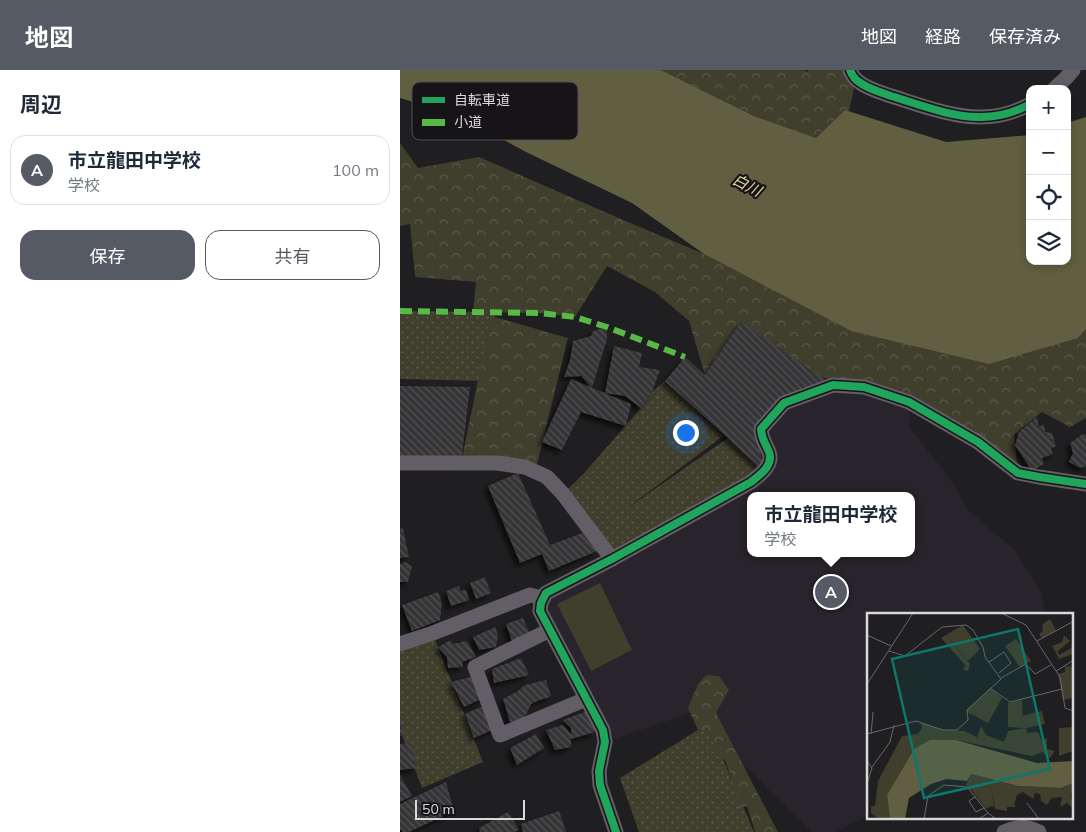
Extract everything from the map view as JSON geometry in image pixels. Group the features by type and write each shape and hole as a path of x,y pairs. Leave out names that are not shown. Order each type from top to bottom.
{"street":[{"path":"850,70 860,84 868,88 964,116 1004,115 1026,106"},
{"path":"1058,85 1073,70"},
{"path":"616,832 600,784 599,771 605,742 603,730 540,611 541,602 546,593 612,559 761,475 769,464 770,454 762,439 762,429 784,403 833,385 864,387 909,402 978,442 1018,472 1086,484"},
{"path":"400,463 497,463 525,467 547,477 563,494 612,559"},
{"path":"400,644 434,633 530,595 544,598"},
{"path":"550,630 475,667 500,735 586,698"},
{"path":"1004,832 1015,827 1025,827 1039,832"}],"shaded area":[{"path":"833,385 909,402 910,428 948,476 970,512 1015,550 1042,594 1044,613 867,613 867,816 836,832 812,832 690,713 605,742 540,611 546,593 769,464 762,439 784,403"}],"green space":[{"path":"661,70 803,70 808,72 808,70 844,70 854,89 849,111 845,110 816,138 754,116"},
{"path":"400,143 418,168 479,157 704,254 851,331 1078,338 1086,329 1086,418 1070,427 1042,412 1014,435 1018,472 909,402 800,371 741,322 705,375 689,321 655,292 607,266 575,317 539,313 473,312 476,282 415,277 410,224 400,226"},
{"path":"400,311 495,312 484,381 400,379"},
{"path":"491,316 568,338 537,464 461,463"},
{"path":"665,381 723,436 626,509 728,438 764,471 612,559 563,494 585,472 641,408 652,392"},
{"path":"600,583 632,650 591,671 557,604"},
{"path":"434,637 483,762 422,788 400,730 400,646"},
{"path":"706,675 719,676 729,690 716,713 778,832 755,832 747,806 739,808 736,792 725,760 714,755 712,733 698,730 688,708 698,684"},
{"path":"698,730 712,733 754,832 639,832 620,778"}],"water":[{"name":"白川","path":"400,70 661,70 754,116 816,138 845,110 946,142 1026,135 1026,265 1071,265 1071,122 1086,117 1086,329 1078,338 989,364 851,331 704,254 632,203 504,140 578,140 578,82 412,82 412,102 400,98"}],"building":[{"path":"741,322 833,385 784,403 759,444 764,471 665,381 685,357 705,375"},
{"path":"607,327 607,339 592,388 581,376 564,377 570,360 573,341 591,336 593,331"},
{"path":"614,346 642,353 639,367 660,370 652,392 641,408 625,396 605,393"},
{"path":"571,379 631,404 626,426 581,412 562,450 542,442"},
{"path":"400,386 470,387 461,463 400,463"},
{"path":"1037,417 1039,427 1044,424 1045,432 1052,433 1056,446 1051,449 1053,454 1042,458 1044,464 1032,471 1015,445 1019,432"},
{"path":"1083,434 1086,435 1086,466 1080,468 1069,462 1073,453 1070,443"},
{"path":"518,473 550,545 588,531 597,551 549,571 542,554 520,563 488,486"},
{"path":"403,528 409,557 400,558 400,529"},
{"path":"405,562 412,566 408,582 400,582 400,564"},
{"path":"485,577 491,593 476,599 470,583"},
{"path":"459,586 461,591 466,590 469,600 451,606 446,591"},
{"path":"438,592 442,603 440,620 412,631 402,605"},
{"path":"523,618 530,634 512,641 506,624"},
{"path":"495,627 498,635 496,647 479,650 473,637"},
{"path":"451,640 452,644 467,641 476,657 462,662 463,667 448,668 447,657 438,647"},
{"path":"521,658 529,675 494,683 492,669"},
{"path":"478,675 483,698 464,707 451,682"},
{"path":"546,680 551,696 531,704 524,719 510,722 503,699 525,685"},
{"path":"488,704 497,728 474,738 465,714"},
{"path":"587,711 594,720 595,732 571,739 571,747 555,750 546,730 563,725 571,734 571,728 563,720"},
{"path":"400,721 404,735 400,736"},
{"path":"536,734 544,748 517,765 510,748"},
{"path":"411,743 417,768 400,770 400,744"},
{"path":"400,775 412,796 400,802"},
{"path":"446,782 454,811 409,832 400,830 400,804"},
{"path":"559,811 566,832 523,832 521,824"},
{"path":"508,812 519,830 514,832 480,832 479,828"}],"marked path":[{"path":"400,311 539,313 575,317 607,327 685,357"}],"cycle path":[{"path":"850,70 856,80 870,88 948,113 970,117 994,116 1012,112 1026,106"},
{"path":"616,832 600,785 599,771 605,742 603,730 540,611 541,603 546,593 612,559 751,482 765,469 770,461 761,429 784,403 833,385 864,387 909,402 978,442 1018,473 1086,484"}],"place":[{"name":"市立龍田中学校","path":"831,592"}]}
